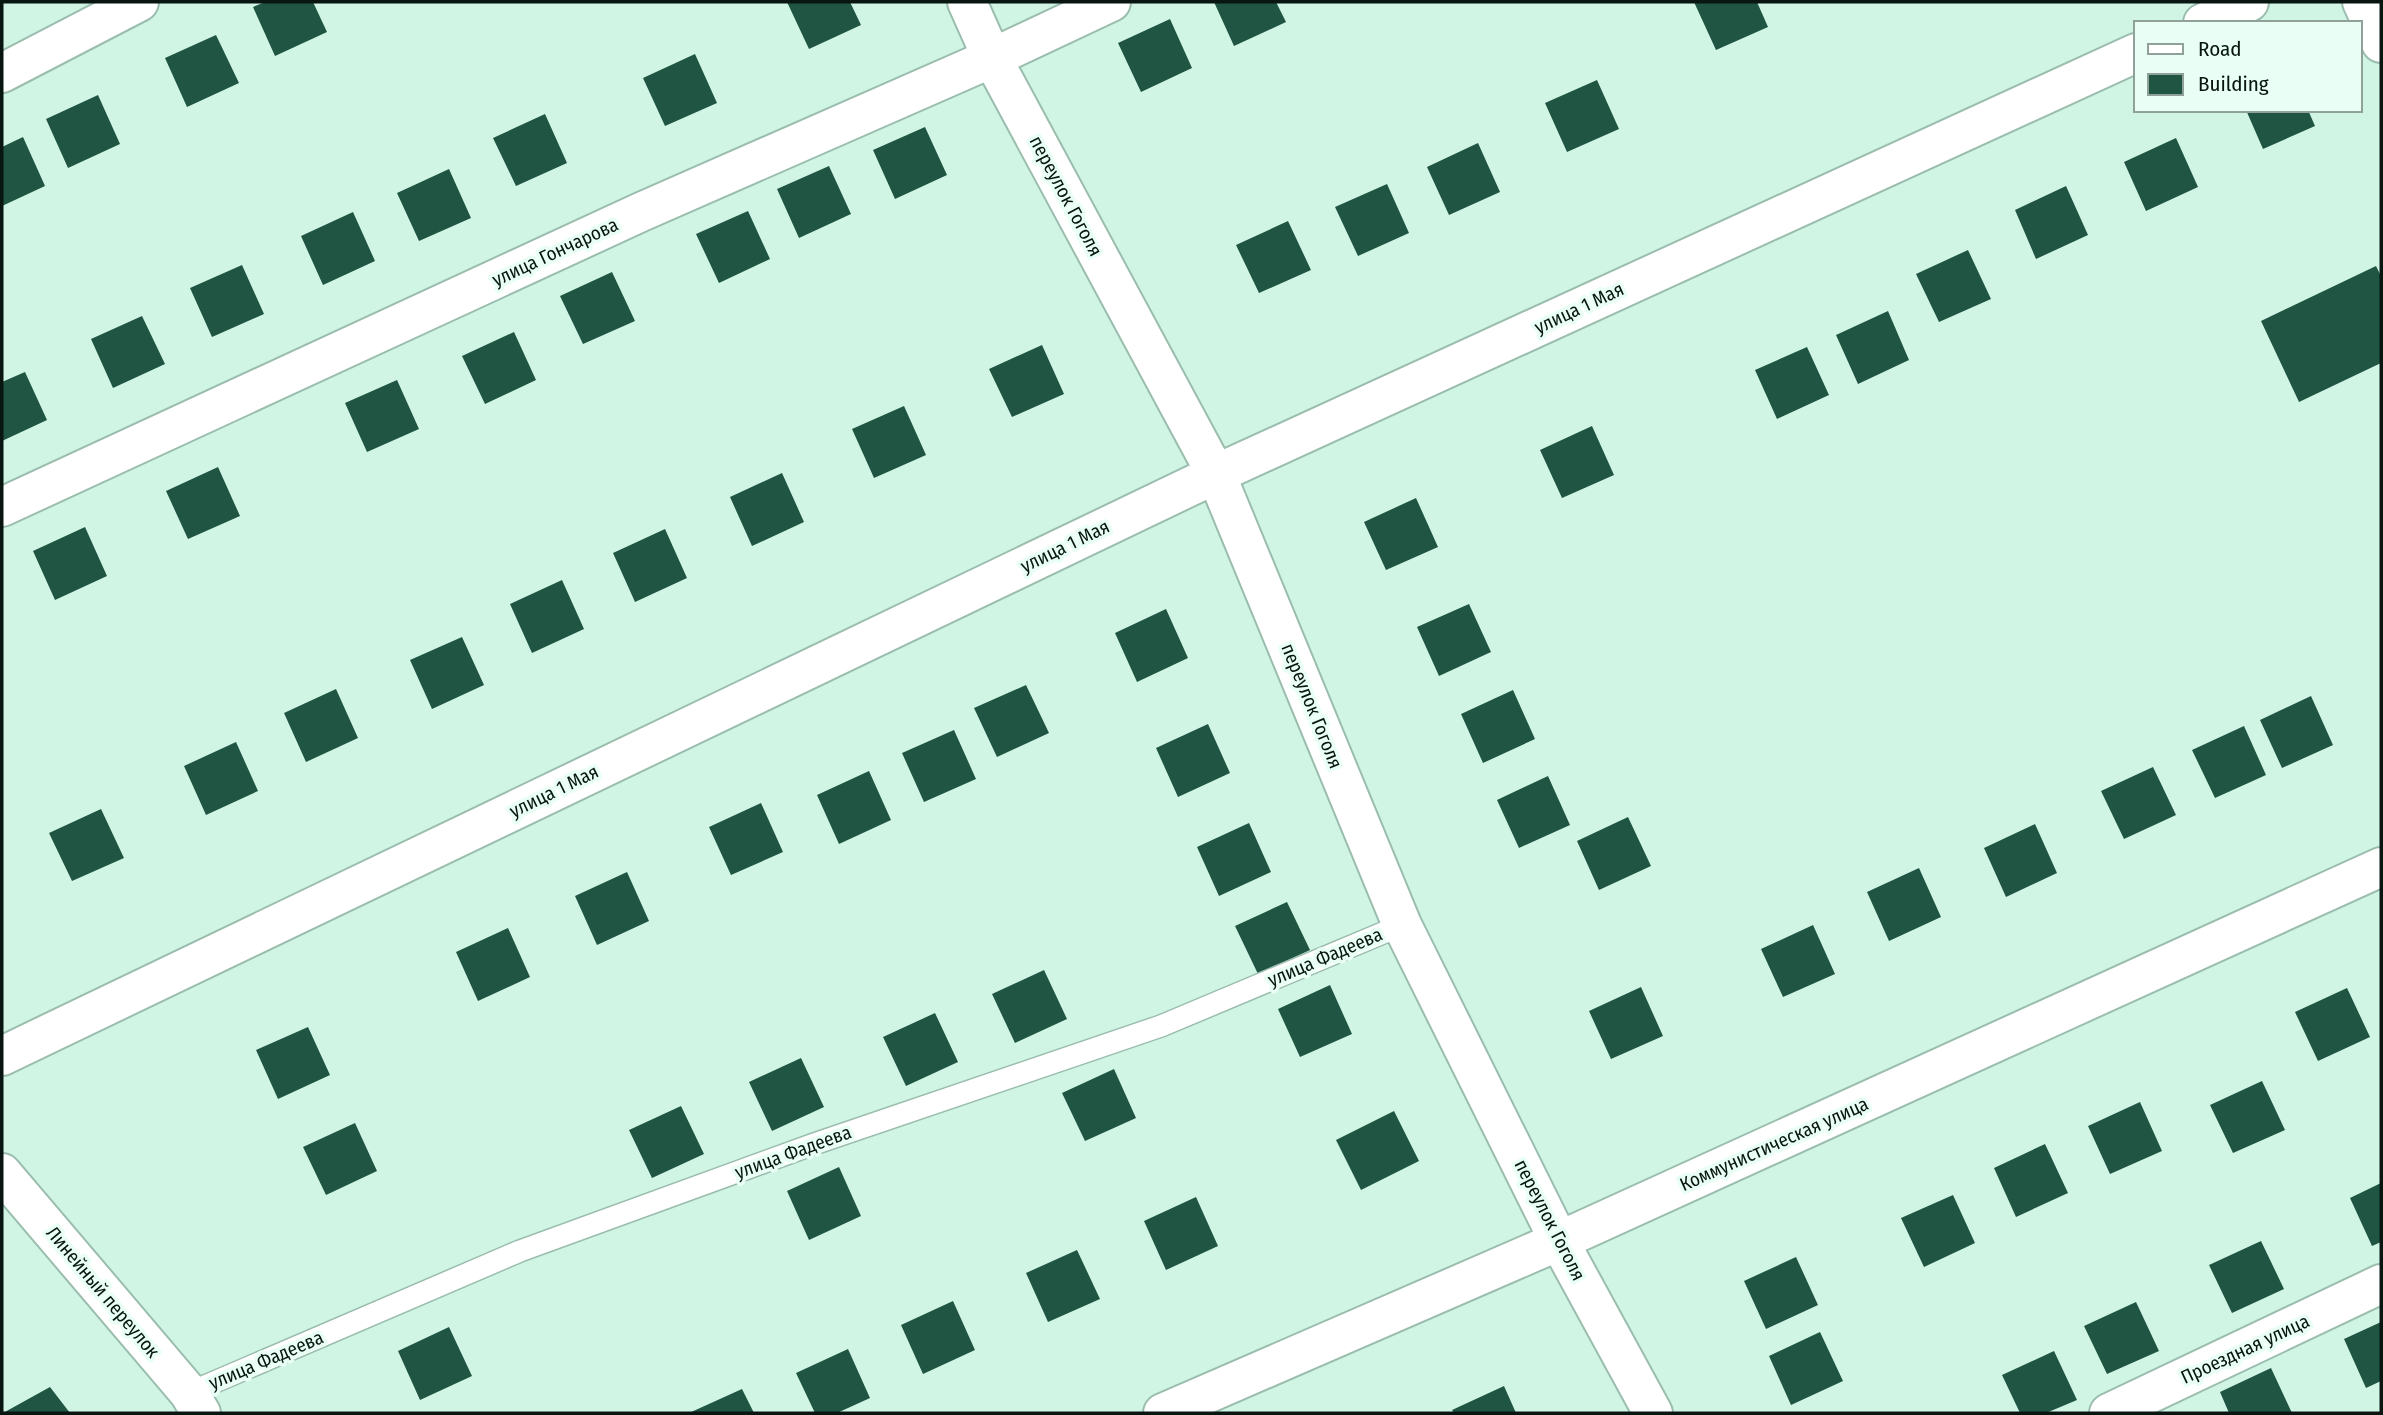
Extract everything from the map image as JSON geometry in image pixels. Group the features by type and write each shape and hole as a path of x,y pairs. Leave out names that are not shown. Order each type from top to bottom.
{"street":[{"path":"2,73 139,2"},
{"name":"переулок Гоголя","path":"967,2 992,58 1216,474 1402,925 1559,1241 1653,1413"},
{"name":"улица Гончарова","path":"2,507 641,212 992,58 1111,2"},
{"path":"2207,21 2249,2"},
{"path":"2362,2 2381,43"},
{"name":"улица 1 Мая","path":"2,1056 1216,474 2134,55"},
{"name":"Коммунистическая улица","path":"1164,1413 1559,1241 2381,867"},
{"name":"Линейный переулок","path":"2,1173 195,1403"},
{"name":"Проездная улица","path":"2109,1413 2381,1284"}],"lane":[{"name":"улица Фадеева","path":"195,1403 520,1251 814,1144 1161,1026 1402,925"}],"building":[{"path":"265,2 313,2 327,32 275,56 253,7"},
{"path":"787,2 850,2 861,25 809,49"},
{"path":"1214,2 1276,2 1286,22 1234,46"},
{"path":"1694,2 1757,2 1768,27 1716,50"},
{"path":"1170,19 1192,68 1141,92 1118,43"},
{"path":"216,35 239,83 187,107 165,58"},
{"path":"695,54 717,103 665,126 643,78"},
{"path":"1597,80 1619,129 1567,152 1545,103"},
{"path":"98,95 120,144 68,168 46,119"},
{"path":"2247,112 2309,112 2315,126 2263,149"},
{"path":"545,114 567,163 516,186 493,138"},
{"path":"925,127 947,175 895,199 873,150"},
{"path":"23,137 45,186 2,206 2,147"},
{"path":"2176,138 2198,187 2146,211 2124,162"},
{"path":"1478,143 1500,192 1449,215 1427,167"},
{"path":"829,166 851,214 799,238 777,189"},
{"path":"449,169 471,218 419,241 397,193"},
{"path":"1387,184 1409,233 1358,256 1335,207"},
{"path":"2066,186 2088,235 2036,259 2015,210"},
{"path":"748,211 770,259 719,283 696,234"},
{"path":"353,212 375,261 323,285 301,236"},
{"path":"1288,221 1311,270 1259,293 1236,245"},
{"path":"1968,250 1991,299 1939,322 1916,274"},
{"path":"242,265 264,314 212,337 190,288"},
{"path":"2376,266 2381,276 2381,363 2299,402 2261,321"},
{"path":"612,272 635,321 583,344 560,296"},
{"path":"1888,311 1909,360 1858,384 1836,335"},
{"path":"142,316 165,364 113,388 91,339"},
{"path":"514,332 536,380 485,404 462,356"},
{"path":"1042,345 1064,394 1012,417 989,369"},
{"path":"1807,347 1829,395 1777,419 1755,370"},
{"path":"25,372 47,420 2,441 2,382"},
{"path":"397,380 419,429 367,452 345,403"},
{"path":"904,406 926,455 874,478 852,429"},
{"path":"1592,426 1614,475 1562,498 1540,450"},
{"path":"218,467 240,516 188,539 166,491"},
{"path":"782,473 804,522 752,546 730,497"},
{"path":"1416,498 1438,547 1386,570 1364,522"},
{"path":"85,527 107,576 55,600 33,551"},
{"path":"665,529 687,578 635,602 613,553"},
{"path":"562,580 584,629 532,653 510,604"},
{"path":"1469,604 1491,652 1439,676 1417,627"},
{"path":"1166,609 1188,658 1137,682 1115,633"},
{"path":"462,637 484,685 432,709 410,660"},
{"path":"1026,685 1049,733 997,757 974,708"},
{"path":"336,689 358,738 306,762 284,713"},
{"path":"1513,690 1535,739 1483,763 1461,714"},
{"path":"2311,696 2333,745 2282,768 2260,720"},
{"path":"1208,724 1230,773 1178,797 1156,748"},
{"path":"2244,726 2266,775 2215,798 2192,750"},
{"path":"954,730 976,779 924,802 902,753"},
{"path":"236,742 258,791 206,815 184,766"},
{"path":"2153,767 2176,815 2124,839 2101,791"},
{"path":"869,771 891,820 839,844 817,795"},
{"path":"1548,776 1570,825 1519,848 1497,800"},
{"path":"761,803 783,852 731,875 709,827"},
{"path":"101,809 124,858 72,881 49,833"},
{"path":"1628,817 1651,866 1599,890 1577,841"},
{"path":"1249,823 1271,872 1219,896 1197,847"},
{"path":"2035,824 2057,873 2006,897 1984,848"},
{"path":"1919,868 1941,917 1889,941 1867,892"},
{"path":"627,872 649,921 597,945 575,896"},
{"path":"1287,902 1310,950 1258,974 1235,926"},
{"path":"1813,925 1835,974 1783,997 1761,949"},
{"path":"508,928 530,977 478,1001 456,952"},
{"path":"1044,970 1067,1019 1015,1043 992,994"},
{"path":"1330,985 1352,1034 1300,1057 1278,1009"},
{"path":"1641,987 1663,1036 1611,1059 1589,1011"},
{"path":"2347,988 2370,1037 2318,1061 2295,1012"},
{"path":"935,1013 958,1062 906,1086 883,1037"},
{"path":"308,1027 330,1075 278,1099 256,1050"},
{"path":"801,1058 824,1107 772,1131 749,1082"},
{"path":"1114,1069 1136,1118 1085,1141 1062,1093"},
{"path":"2262,1081 2285,1130 2233,1153 2210,1105"},
{"path":"2140,1102 2162,1151 2110,1174 2088,1126"},
{"path":"681,1106 704,1154 652,1178 629,1130"},
{"path":"1394,1111 1419,1161 1361,1190 1336,1140"},
{"path":"355,1123 377,1171 326,1195 303,1147"},
{"path":"2045,1144 2068,1193 2016,1217 1994,1168"},
{"path":"839,1167 861,1216 809,1240 787,1191"},
{"path":"2381,1183 2381,1242 2372,1246 2350,1198"},
{"path":"1953,1195 1975,1243 1924,1267 1901,1218"},
{"path":"1196,1197 1218,1246 1166,1270 1144,1221"},
{"path":"2261,1241 2284,1289 2232,1313 2209,1265"},
{"path":"1077,1250 1100,1299 1048,1322 1026,1273"},
{"path":"1796,1257 1818,1305 1766,1329 1744,1281"},
{"path":"953,1301 975,1350 923,1374 901,1325"},
{"path":"2136,1302 2159,1351 2107,1374 2084,1326"},
{"path":"2381,1322 2381,1381 2366,1388 2344,1339"},
{"path":"449,1327 472,1376 420,1400 398,1351"},
{"path":"1820,1332 1843,1381 1791,1405 1769,1356"},
{"path":"848,1349 870,1398 837,1413 815,1413 796,1373"},
{"path":"2054,1351 2077,1400 2046,1413 2020,1413 2002,1375"},
{"path":"2271,1368 2292,1413 2229,1413 2220,1392"},
{"path":"1504,1386 1516,1413 1454,1413 1452,1410"},
{"path":"50,1387 70,1413 3,1413"},
{"path":"742,1389 754,1413 689,1413"}]}
